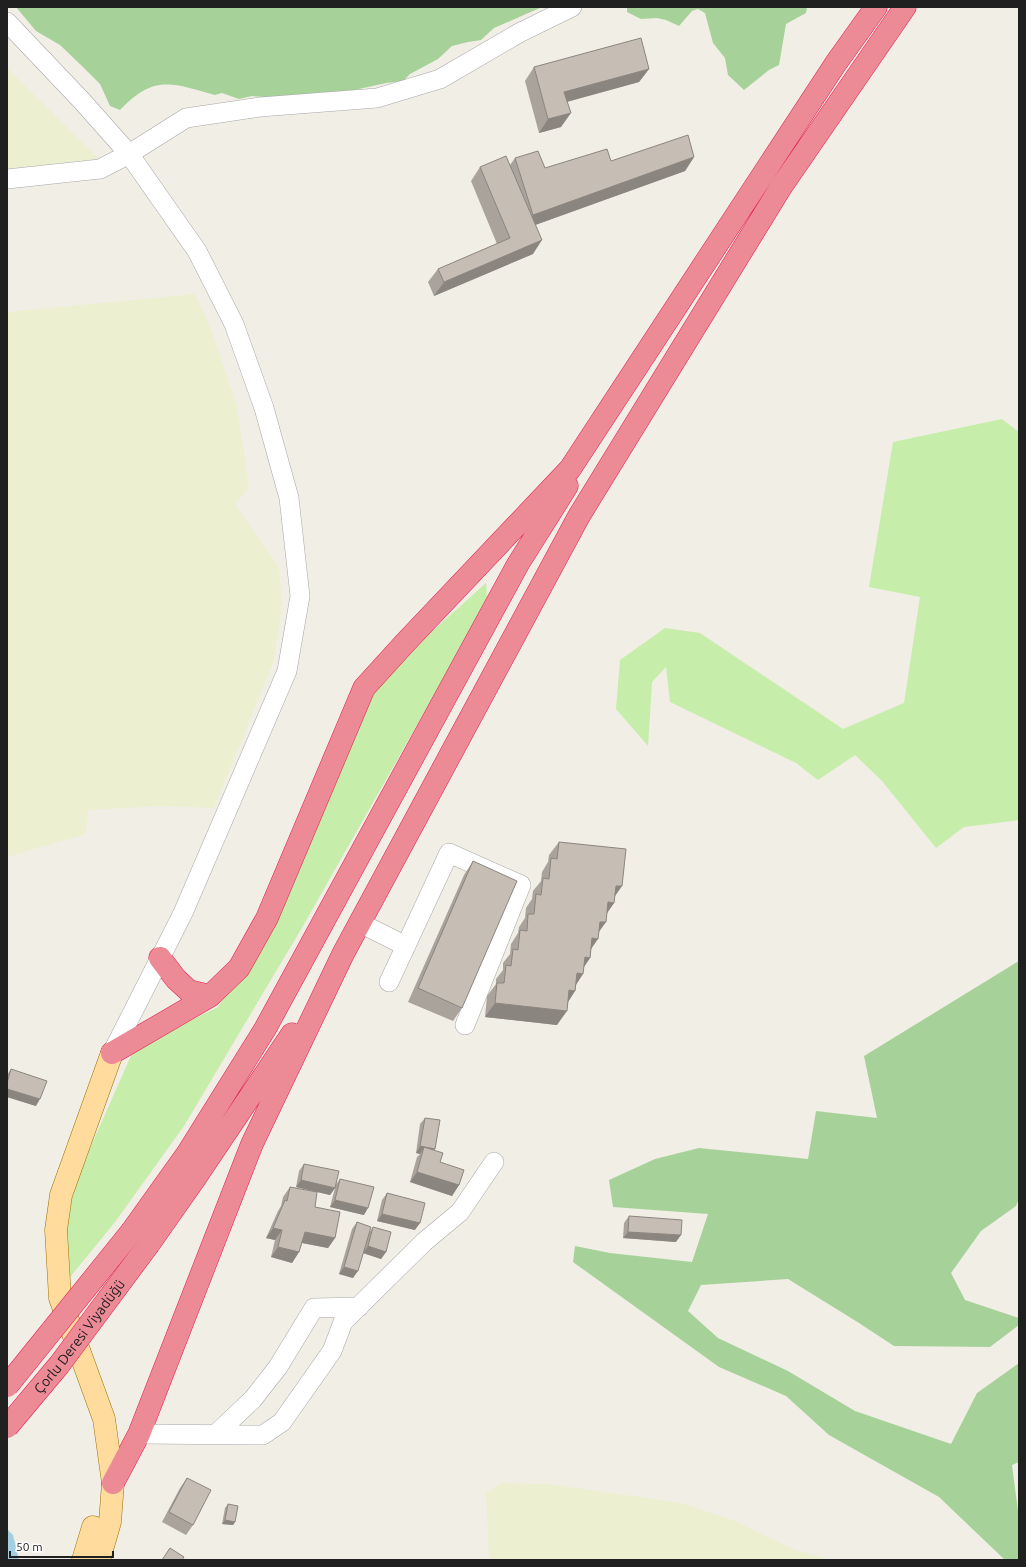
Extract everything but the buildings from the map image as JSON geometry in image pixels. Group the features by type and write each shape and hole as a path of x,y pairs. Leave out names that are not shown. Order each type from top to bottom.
{"highway":[{"path":"112,1053 210,996 239,968 267,918 364,688 570,469 836,64 876,7"},
{"path":"113,1483 139,1434 252,1144 343,954 579,516 781,187 905,7"},
{"name":"Çorlu Deresi Viyadüğü","path":"7,1386 132,1230 187,1154 265,1029 518,564 694,281"},
{"name":"Çorlu Deresi Viyadüğü","path":"7,1427 59,1365 149,1244 255,1090 343,954"},
{"path":"160,958 176,979 189,990 210,996"}],"main road":[{"path":"99,1560 110,1522 113,1483 104,1419 60,1298 56,1230 61,1195 112,1053"},
{"path":"83,1560 95,1520 113,1483"}],"street":[{"path":"7,179 100,169 129,154 186,118 260,107 377,98 440,80 519,33 572,7"},
{"path":"7,22 82,101 129,154 197,251 234,324 264,408 289,498 300,596 287,671 183,913 112,1053"},
{"path":"389,982 449,853 521,885 465,1025"},
{"path":"360,923 406,946"},
{"path":"139,1434 263,1435 282,1422 332,1350 343,1322 424,1242 460,1212 494,1162"},
{"path":"216,1434 253,1399 278,1367 314,1308 358,1307"}],"green space":[{"path":"16,7 542,7 494,28 481,40 452,46 438,59 410,74 403,81 350,91 313,93 289,99 252,96 239,99 222,93 215,95 187,87 164,84 154,86 143,91 120,110 110,106 100,84 84,68 60,45 36,31"},
{"path":"627,7 807,7 806,13 786,24 779,65 769,70 744,90 728,75 725,58 713,43 705,13 698,9 692,11 679,26 657,18 641,19 627,12"},
{"path":"7,68 100,160 7,172"},
{"path":"195,294 211,329 237,406 249,487 235,504 279,567 282,606 273,663 214,808 163,806 88,810 86,834 7,857 7,312"},
{"path":"1002,419 1019,432 1019,820 964,827 936,848 882,781 855,755 818,780 796,763 670,702 666,667 652,682 648,746 616,709 620,660 665,628 700,633 843,729 904,703 920,597 869,587 893,442"},
{"path":"486,583 487,597 476,621 303,926 184,1126 115,1222 62,1287 62,1202 91,1146 134,1049 218,1007 237,978 363,704 389,670"},
{"path":"1019,961 1019,1199 1016,1206 981,1231 951,1273 965,1300 1019,1318 1019,1325 990,1347 894,1346 788,1279 701,1285 688,1311 718,1338 788,1371 855,1411 951,1444 977,1393 1019,1363 1019,1462 1012,1465 1019,1519 1019,1560 1005,1560 939,1497 829,1435 786,1396 719,1367 573,1262 575,1246 610,1253 692,1262 708,1214 613,1207 609,1180 655,1159 699,1148 808,1159 816,1111 877,1118 864,1056"},
{"path":"502,1483 549,1484 681,1503 733,1520 793,1549 830,1560 489,1560 486,1493"}],"water":[{"path":"7,1529 13,1535 19,1560 7,1560"}]}
